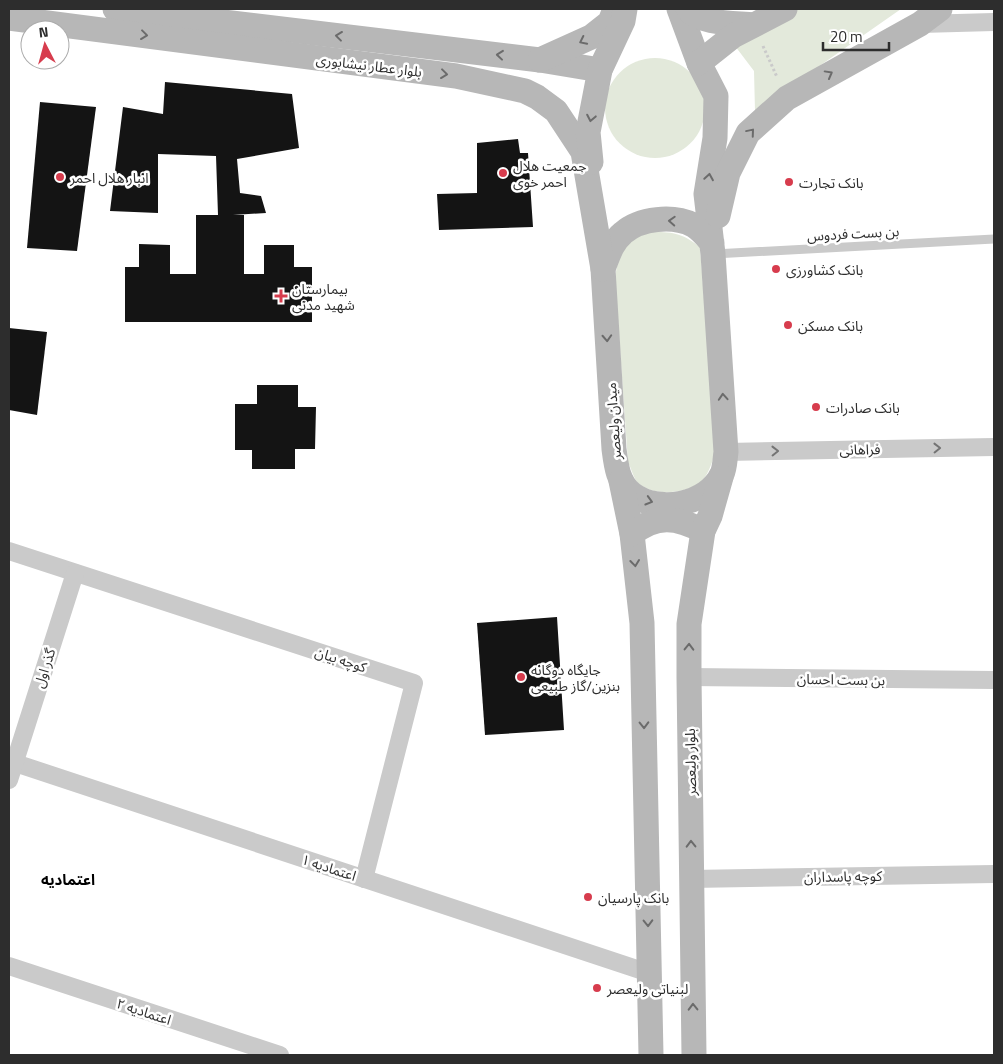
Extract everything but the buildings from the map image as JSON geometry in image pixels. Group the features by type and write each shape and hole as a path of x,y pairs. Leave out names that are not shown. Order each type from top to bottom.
{"main road":[{"path":"540,60 591,36 610,22 615,9"},
{"path":"596,226 588,132 600,70 623,21 624,9"},
{"path":"621,481 632,493 645,501 666,506 684,503 711,489 724,463 713,248 706,194 716,138 716,96 699,63 679,9"},
{"path":"688,9 702,18 725,23 753,25"},
{"path":"699,63 732,36 785,9"},
{"path":"713,248 728,173 748,133 787,98 920,24 940,9"},
{"name":"بلوار عطار نیشابوری","path":"110,16 456,76 525,91 537,97 556,111 583,152 603,270"},
{"name":"بلوار عطار نیشابوری","path":"9,18 110,16 540,60 600,70"},
{"name":"میدان ولیعصر","path":"621,481 616,467 614,449 603,270 612,246 623,233 644,222 677,220 692,225 704,232 713,248"},
{"name":"بلوار ولیعصر","path":"694,1055 688,677 689,624 703,532 710,516 724,463"},
{"path":"621,481 632,534 642,623 651,1055"},
{"path":"632,534 643,525 655,520 669,520 691,525 703,532"}],"street":[{"path":"920,24 994,22"},
{"name":"فراهانی","path":"724,463 994,446"},
{"path":"9,551 75,573"},
{"name":"گذر اول","path":"10,768 75,573"},
{"name":"کوچه بیان","path":"75,573 414,683 364,879"},
{"name":"بن بست احسان","path":"688,677 994,680"},
{"name":"اعتمادیه ۱","path":"10,768 364,879 649,973"},
{"name":"کوچه پاسداران","path":"691,878 994,874"},
{"name":"اعتمادیه ۲","path":"9,966 280,1055"}],"lane":[{"name":"بن بست فردوس","path":"713,248 994,239"}],"path":[{"path":"753,25 787,98"}],"shaded area":[{"path":"796,9 901,9 755,111 754,71 732,42"},
{"path":"655,58 665,59 683,66 697,80 704,98 704,118 697,136 683,150 665,157 655,158 645,157 627,150 613,136 606,118 605,108 606,98 613,80 627,66 645,59"},
{"path":"648,232 676,234 687,238 700,247 716,450 704,478 698,484 676,492 659,492 644,487 638,483 628,462 615,278 618,260 623,249 632,241"}],"place":[{"name":"جمعیت هلال احمر خوی","path":"503,173"},
{"name":"انبار هلال احمر","path":"60,177"},
{"name":"بانک تجارت","path":"789,182"},
{"name":"بانک کشاورزی","path":"776,269"},
{"name":"بیمارستان شهید مدنی","path":"281,296"},
{"name":"بانک مسکن","path":"788,325"},
{"name":"بانک صادرات","path":"816,407"},
{"name":"جایگاه دوگانه بنزین/گاز طبیعی","path":"521,677"},
{"name":"بانک پارسیان","path":"588,897"},
{"name":"لبنیاتی ولیعصر","path":"597,988"}],"district":[{"name":"اعتمادیه","path":"68,879"}]}
